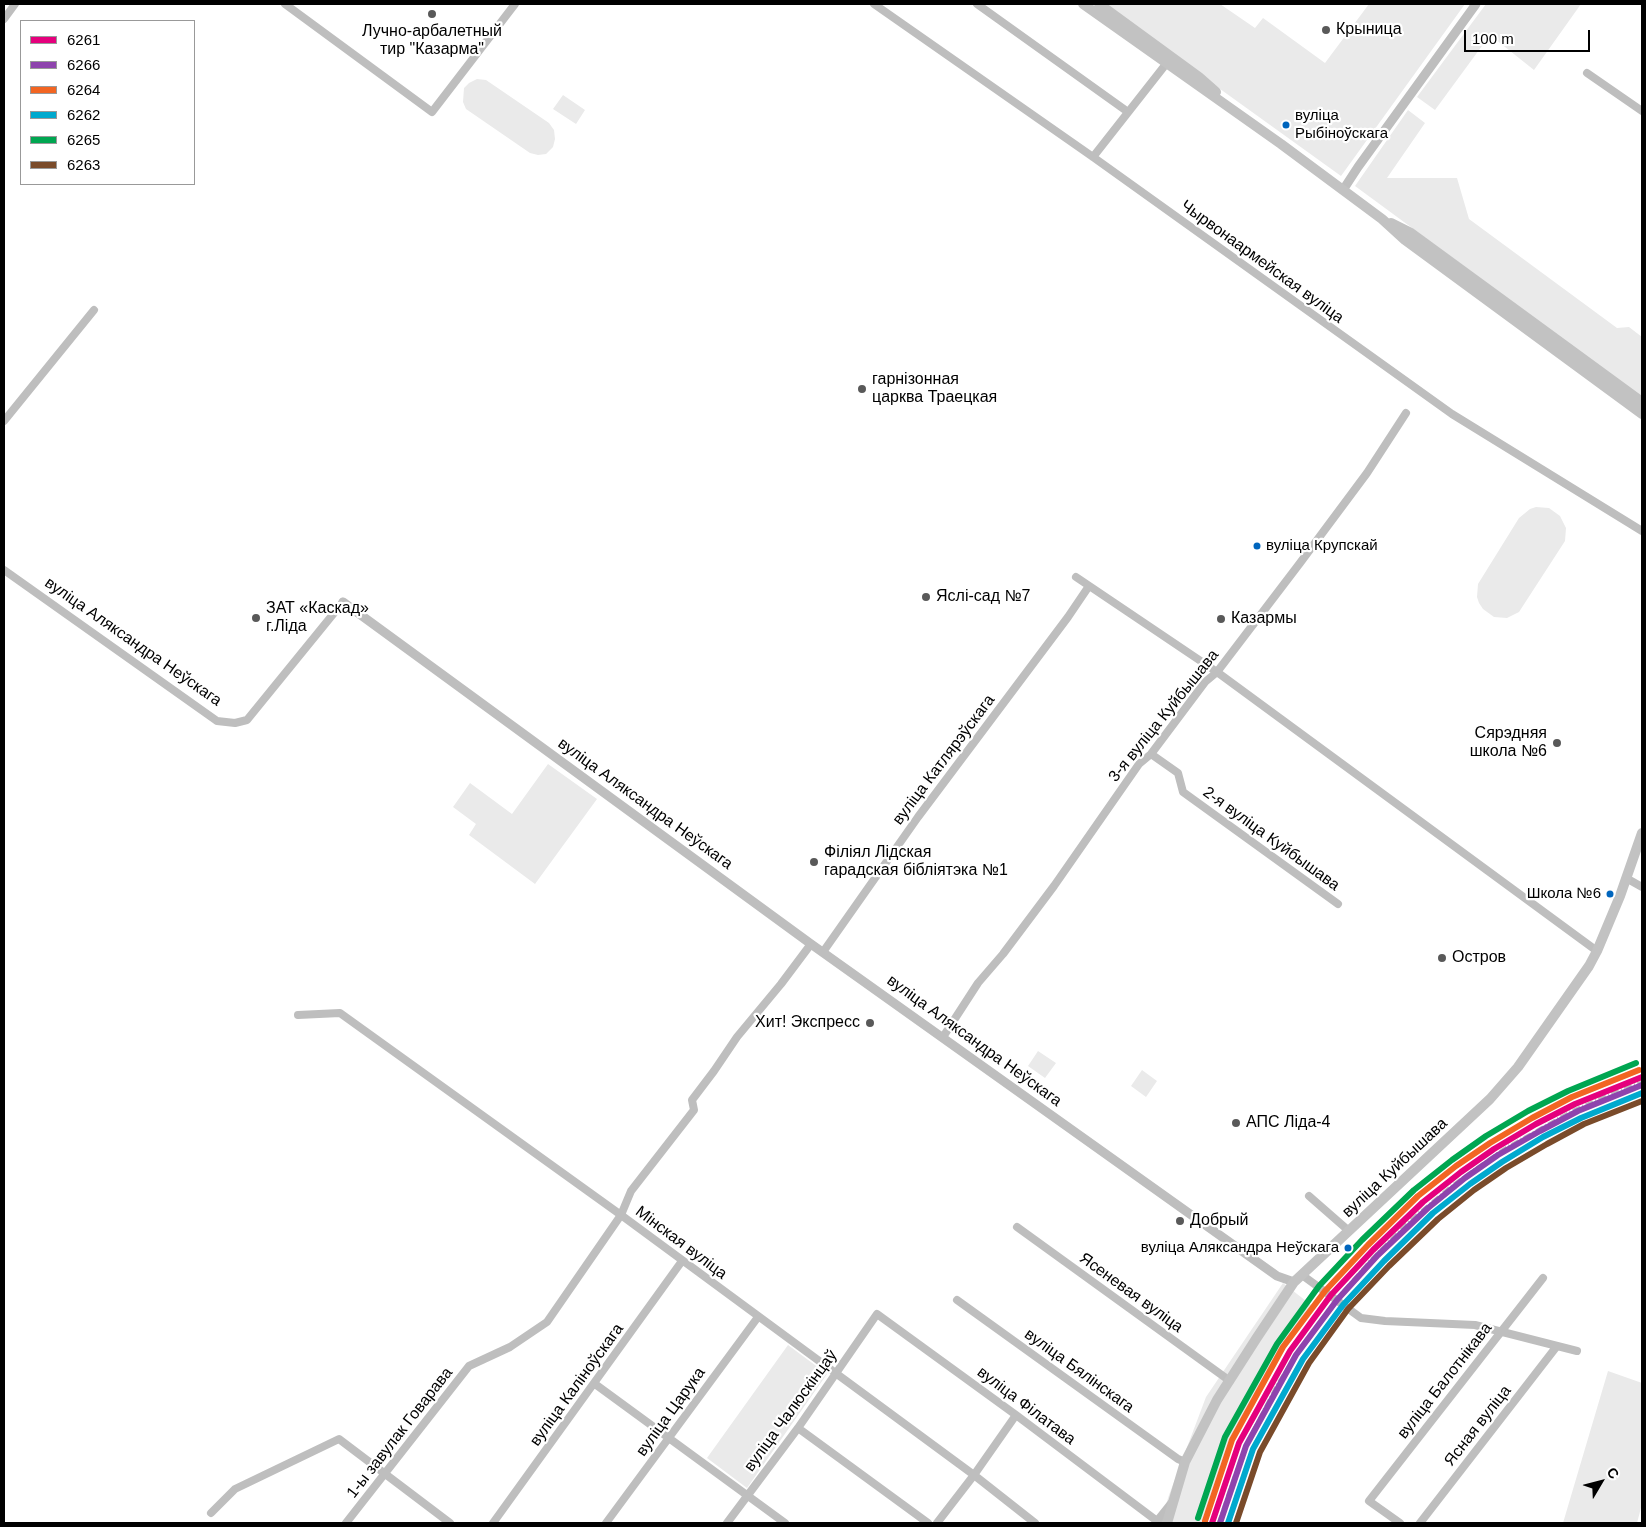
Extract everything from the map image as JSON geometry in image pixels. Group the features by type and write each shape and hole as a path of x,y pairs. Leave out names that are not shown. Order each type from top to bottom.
{"main road":[{"path":"1083,4 1343,190 1382,219 1405,240 1642,414"},
{"path":"1099,4 1199,77 1240,115"},
{"path":"1382,219 1411,233 1642,402"},
{"name":"вуліца Куйбышава","path":"1160,1523 1172,1502 1186,1462 1217,1400 1256,1339 1298,1279 1490,1099 1518,1066 1589,966 1597,951 1642,833"}],"street":[{"path":"4,19 15,4"},
{"path":"285,4 432,112 516,4"},
{"name":"Чырвонаармейская вуліца","path":"874,4 1452,414 1642,531"},
{"path":"977,4 1128,112"},
{"path":"1343,190 1476,4"},
{"path":"1093,158 1166,64"},
{"path":"1587,72 1642,111"},
{"path":"4,421 94,310"},
{"name":"3-я вуліца Куйбышава","path":"943,1037 978,983 1054,886 1140,764 1150,754 1205,682 1217,672 1300,564 1353,492 1406,413"},
{"name":"вуліца Аляксандра Неўскага","path":"4,570 217,721 235,723 247,720 343,602 811,944 1278,1276 1298,1279 1361,1318 1385,1322 1475,1326 1577,1351"},
{"path":"1076,577 1217,672 1597,951"},
{"name":"вуліца Катлярэўскага","path":"823,952 918,817 1090,586"},
{"name":"2-я вуліца Куйбышава","path":"1150,754 1178,773 1183,792 1338,904"},
{"path":"1626,878 1642,887"},
{"name":"1-ы завулак Говарава","path":"346,1523 469,1366 510,1347 547,1322 621,1216 631,1191 694,1110 692,1100 737,1037 811,944"},
{"name":"Мінская вуліца","path":"298,1015 340,1013 621,1216 1035,1523"},
{"path":"1309,1196 1349,1231"},
{"name":"Ясеневая вуліца","path":"1017,1227 1230,1381"},
{"name":"вуліца Каліноўскага","path":"493,1523 682,1261"},
{"name":"вуліца Балотнікава","path":"1400,1523 1369,1500 1543,1278"},
{"name":"вуліца Бялінскага","path":"957,1300 1178,1459 1186,1462"},
{"name":"вуліца Чалюскінцаў","path":"727,1523 798,1428 877,1314"},
{"name":"вуліца Філатава","path":"877,1314 1160,1523"},
{"name":"вуліца Царука","path":"606,1523 758,1317"},
{"name":"Ясная вуліца","path":"1420,1523 1557,1346"},
{"path":"594,1384 785,1523"},
{"path":"937,1523 974,1476 1016,1415"},
{"path":"798,1428 928,1523"},
{"path":"210,1513 235,1489 339,1438 450,1523"}],"shaded area":[{"path":"1102,4 1220,4 1255,28 1263,18 1325,63 1369,4 1465,4 1341,176"},
{"path":"1486,4 1581,4 1534,70 1490,35 1435,110 1417,97"},
{"path":"477,79 486,80 549,123 554,130 555,139 553,147 546,154 530,153 466,109 463,102 464,88"},
{"path":"563,95 585,110 576,124 553,109"},
{"path":"1408,110 1425,123 1387,178 1457,178 1469,219 1617,328 1629,327 1642,337 1642,397 1355,186"},
{"path":"1536,507 1549,508 1560,516 1566,528 1565,541 1519,612 1507,618 1494,617 1483,609 1479,603 1477,597 1478,584 1519,518 1530,509"},
{"path":"548,764 597,799 535,884 469,835 476,824 453,807 470,783 512,814"},
{"path":"1038,1051 1056,1063 1045,1078 1028,1066"},
{"path":"1142,1070 1157,1081 1146,1097 1131,1086"},
{"path":"1283,1283 1315,1308 1282,1349 1232,1440 1204,1523 1160,1523 1206,1397"},
{"path":"788,1345 827,1374 747,1488 707,1458"},
{"path":"1608,1371 1642,1383 1642,1504 1637,1523 1563,1523"}],"railway":[{"path":"1218,1523 1251,1434 1277,1384 1336,1299 1372,1258 1410,1220 1452,1185 1503,1149 1571,1111 1623,1088 1642,1082"}],"transit line":[{"name":"6265","path":"1198,1518 1225,1437 1277,1344 1319,1286 1362,1240 1414,1190 1486,1136 1528,1111 1568,1091 1636,1063"},
{"name":"6264","path":"1205,1521 1232,1440 1283,1347 1325,1291 1368,1245 1418,1196 1456,1166 1490,1143 1572,1097 1639,1070"},
{"name":"6261","path":"1212,1523 1239,1443 1290,1351 1331,1295 1373,1250 1423,1202 1494,1149 1575,1104 1642,1077"},
{"name":"6266","path":"1220,1523 1246,1446 1296,1355 1337,1300 1378,1255 1428,1208 1465,1178 1498,1155 1578,1111 1642,1085"},
{"name":"6262","path":"1228,1523 1253,1449 1303,1359 1343,1305 1384,1261 1433,1213 1502,1162 1543,1137 1581,1118 1642,1093"},
{"name":"6263","path":"1236,1523 1260,1452 1309,1363 1348,1309 1389,1266 1438,1219 1474,1190 1506,1168 1584,1124 1642,1101"}],"place":[{"name":"Лучно-арбалетный тир \"Казарма\"","path":"432,14"},
{"name":"Крыница","path":"1326,30"},
{"name":"вуліца Рыбіноўскага","path":"1286,125"},
{"name":"гарнізонная царква Траецкая","path":"862,389"},
{"name":"вуліца Крупскай","path":"1257,546"},
{"name":"Яслі-сад №7","path":"926,597"},
{"name":"ЗАТ «Каскад» г.Ліда","path":"256,618"},
{"name":"Казармы","path":"1221,619"},
{"name":"Сярэдняя школа №6","path":"1557,743"},
{"name":"Філіял Лідская гарадская бібліятэка №1","path":"814,862"},
{"name":"Школа №6","path":"1610,894"},
{"name":"Остров","path":"1442,958"},
{"name":"Хит! Экспресс","path":"870,1023"},
{"name":"АПС Ліда-4","path":"1236,1123"},
{"name":"Добрый","path":"1180,1221"},
{"name":"вуліца Аляксандра Неўскага","path":"1348,1248"}]}
